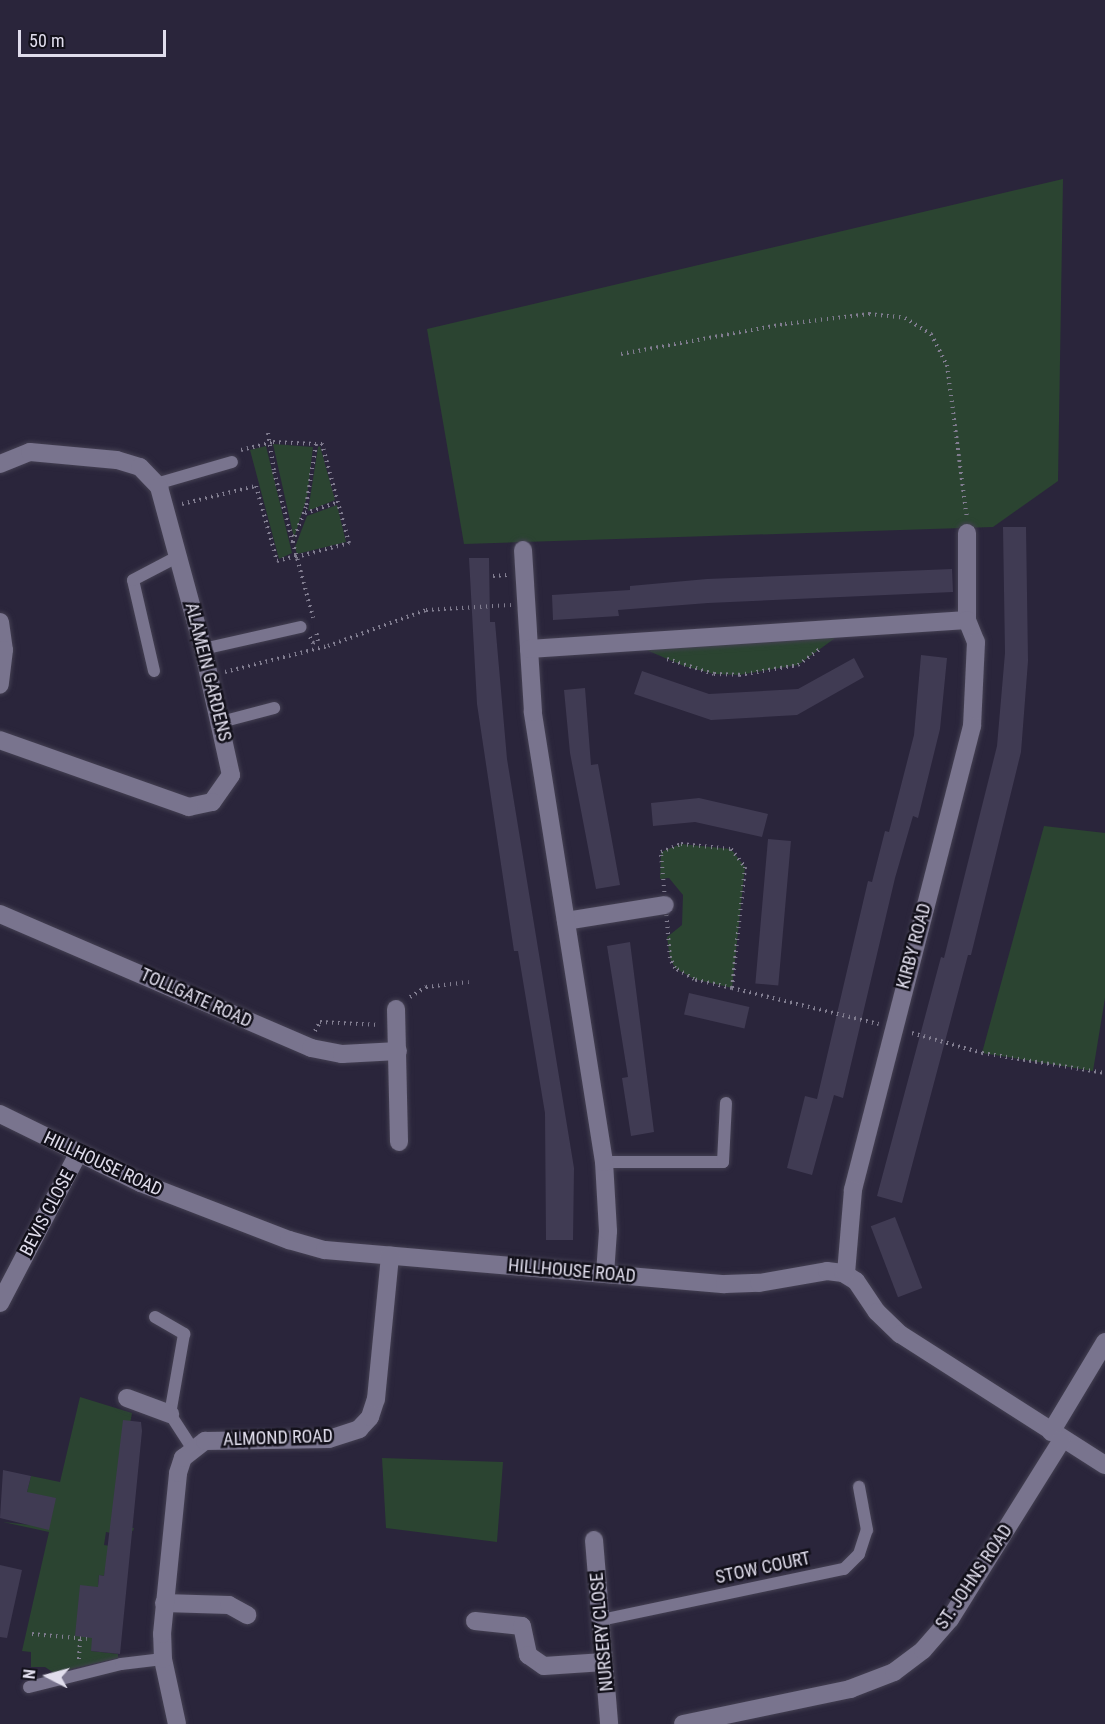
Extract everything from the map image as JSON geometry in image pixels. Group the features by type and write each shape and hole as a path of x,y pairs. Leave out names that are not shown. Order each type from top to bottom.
{"street":[{"name":"ALAMEIN GARDENS","path":"0,464 30,452 117,460 140,467 156,484 166,502 179,556 209,648 231,774 217,798 196,807 0,740"},
{"name":"KIRBY ROAD","path":"846,1274 853,1190 892,1027 972,726 976,642 967,620 967,533"},
{"path":"523,553 533,712 604,1162 608,1231 605,1274"},
{"path":"529,649 967,620"},
{"path":"0,622 4,650 0,686"},
{"path":"566,921 665,905"},
{"name":"TOLLGATE ROAD","path":"0,914 311,1048 342,1053 398,1051"},
{"path":"399,1142 398,1051 401,1006"},
{"name":"HILLHOUSE ROAD","path":"0,1114 141,1184 289,1240 325,1250 740,1284 827,1271 846,1274"},
{"name":"BEVIS CLOSE","path":"0,1303 78,1154"},
{"name":"ALMOND ROAD","path":"192,1448 219,1440 329,1438 358,1429 370,1418 376,1399 390,1256"},
{"path":"846,1274 856,1281 877,1312 900,1334 1105,1465"},
{"name":"ST. JOHNS ROAD","path":"683,1724 850,1689 894,1672 923,1650 950,1619 1057,1436 1105,1342"},
{"path":"127,1398 170,1414"},
{"path":"177,1724 163,1659 164,1603 178,1473 192,1448"},
{"name":"NURSERY CLOSE","path":"594,1540 609,1724"},
{"path":"164,1603 229,1605 247,1615"},
{"path":"475,1620 522,1626 528,1655 544,1666 604,1662"}],"lane":[{"path":"156,484 231,457"},
{"path":"154,671 133,580 179,556"},
{"path":"209,648 301,627"},
{"path":"221,722 273,708"},
{"path":"604,1162 723,1162 726,1103"},
{"path":"155,1317 184,1334 170,1414 192,1448"},
{"name":"STOW COURT","path":"601,1620 844,1569 859,1554 867,1530 859,1487"},
{"path":"29,1687 121,1664 163,1659"}],"path":[{"path":"621,354 785,324 869,314 889,314 921,326 940,346 947,365 959,432 967,533"},
{"path":"268,433 292,543 318,641 311,642 305,620 298,622 301,627"},
{"path":"181,516 178,505 256,486 277,561 348,543 322,444 271,442 231,457"},
{"path":"292,543 305,513 315,444"},
{"path":"305,513 338,502"},
{"path":"513,581 512,557 523,553"},
{"path":"493,576 513,574"},
{"path":"514,593 516,616"},
{"path":"221,672 328,646 426,610 515,605"},
{"path":"662,657 714,674 739,675 798,665 824,647"},
{"path":"209,648 221,672 224,684"},
{"path":"732,988 745,867 731,849 681,844 667,847 661,852 659,870 670,958 675,968 694,980 892,1027 982,1053 1105,1073"},
{"path":"401,1006 426,987 469,982"},
{"path":"32,1634 87,1639"}],"green space":[{"path":"1063,179 1058,481 993,527 464,544 427,329"},
{"path":"273,444 313,447 307,497 294,538"},
{"path":"266,446 292,553 279,559 250,450"},
{"path":"320,446 335,500 308,511 318,447"},
{"path":"337,505 346,542 297,554 295,547 307,516"},
{"path":"849,628 798,665 739,675 714,674 684,666 630,643"},
{"path":"1044,826 1105,833 1105,998 1093,1071 982,1053"},
{"path":"681,844 731,849 745,867 732,988 694,979 675,968 670,958 667,937 682,925 683,895 669,878 660,879 661,852"},
{"path":"80,1397 132,1413 112,1525 134,1528 133,1531 112,1529 111,1533 106,1532 104,1545 110,1546 104,1576 99,1575 98,1585 104,1585 99,1633 91,1651 118,1654 118,1658 54,1673 45,1667 31,1667 31,1652 22,1651 49,1532 3,1522 30,1525 27,1492 31,1476 60,1482"},
{"path":"382,1458 503,1462 497,1542 386,1528"}],"building":[{"path":"1003,527 1026,527 1028,661 1021,752 971,955 968,955 902,1203 877,1196 941,957 944,958 997,746 1005,653"},
{"path":"469,558 489,558 490,622 495,622 507,759 574,1168 573,1240 546,1240 545,1113 518,951 514,951 477,704"},
{"path":"952,569 953,592 708,603 618,610 619,616 553,620 552,595 630,590 630,586 707,579"},
{"path":"921,655 947,658 940,729 918,818 913,816 895,878 843,1098 834,1095 812,1175 787,1168 805,1096 817,1099 868,881 872,882 885,831 889,832 914,735"},
{"path":"854,658 864,677 797,715 711,720 634,694 642,671 709,694 798,689"},
{"path":"585,688 591,765 598,764 620,885 596,889 570,753 564,690"},
{"path":"699,798 768,814 762,837 695,822 653,826 651,803"},
{"path":"768,839 791,841 778,985 755,983"},
{"path":"630,942 654,1132 631,1136 622,1078 628,1077 607,946"},
{"path":"689,993 749,1007 744,1028 684,1014"},
{"path":"895,1217 922,1288 898,1297 871,1226"},
{"path":"123,1420 141,1422 142,1431 120,1654 91,1651 92,1638 75,1636 80,1585 98,1587 99,1575 104,1576"},
{"path":"3,1470 31,1476 27,1492 56,1498 49,1530 0,1518"},
{"path":"0,1565 22,1570 7,1638 0,1637"}]}
